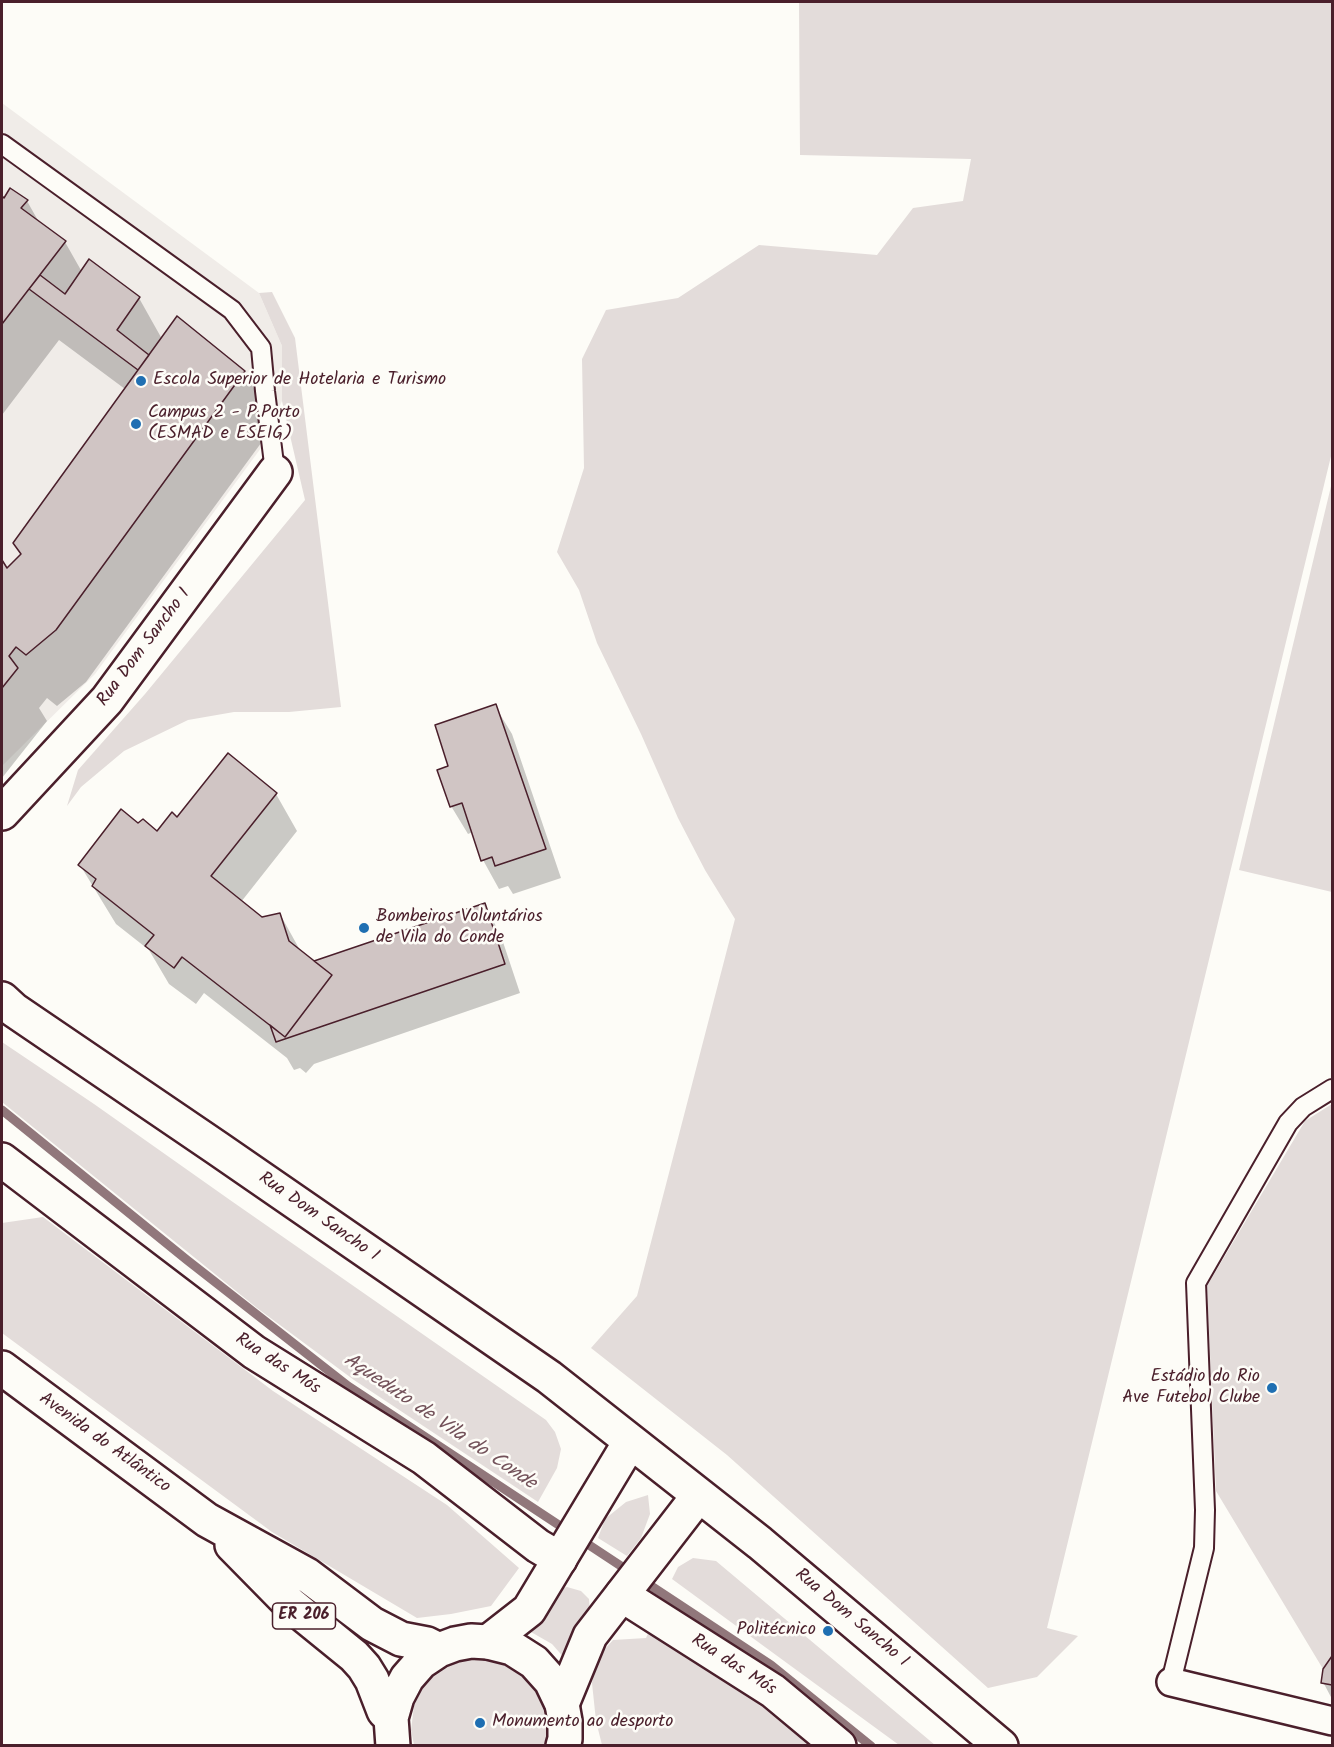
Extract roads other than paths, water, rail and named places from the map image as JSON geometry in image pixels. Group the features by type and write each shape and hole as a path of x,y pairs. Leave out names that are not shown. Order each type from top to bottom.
{"street":[{"name":"Rua Dom Sancho I","path":"2,813 107,700 275,472"},
{"name":"Rua Dom Sancho I","path":"2,999 14,1010 549,1377 760,1543 1001,1746"},
{"name":"Rua das Mós","path":"2,1160 254,1352 424,1458 538,1546 560,1559"},
{"name":"Avenida do Atlântico","path":"2,1368 207,1520 307,1575 372,1624 401,1639 427,1644 439,1650"},
{"path":"488,1642 529,1610 630,1442"},
{"path":"562,1704 590,1636 699,1495"},
{"name":"Avenida do Atlântico","path":"207,1520 290,1604 359,1662 372,1680 392,1732"},
{"name":"Rua das Mós","path":"622,1595 773,1691 839,1746"},
{"path":"439,1650 471,1641 488,1642 512,1648 534,1662 551,1681 562,1704 566,1743"},
{"name":"ER 206","path":"392,1732 397,1697 406,1678 421,1662 439,1650"},
{"path":"1171,1682 1332,1721"}],"lane":[{"path":"2,144 232,310 261,348 275,472"},
{"path":"1171,1682 1204,1548 1205,1500 1196,1283 1288,1123 1303,1107 1332,1089"}],"waterway":[{"name":"Aqueduto de Vila do Conde","path":"2,1110 187,1260 348,1386 771,1665 871,1746"}],"place":[{"name":"Escola Superior de Hotelaria e Turismo","path":"141,381"},
{"name":"Campus 2 - P.Porto (ESMAD e ESEIG)","path":"136,424"},
{"name":"Bombeiros Voluntários de Vila do Conde","path":"364,928"},
{"name":"Estádio do Rio Ave Futebol Clube","path":"1272,1388"},
{"name":"Politécnico","path":"828,1631"},
{"name":"Monumento ao desporto","path":"480,1723"}]}
